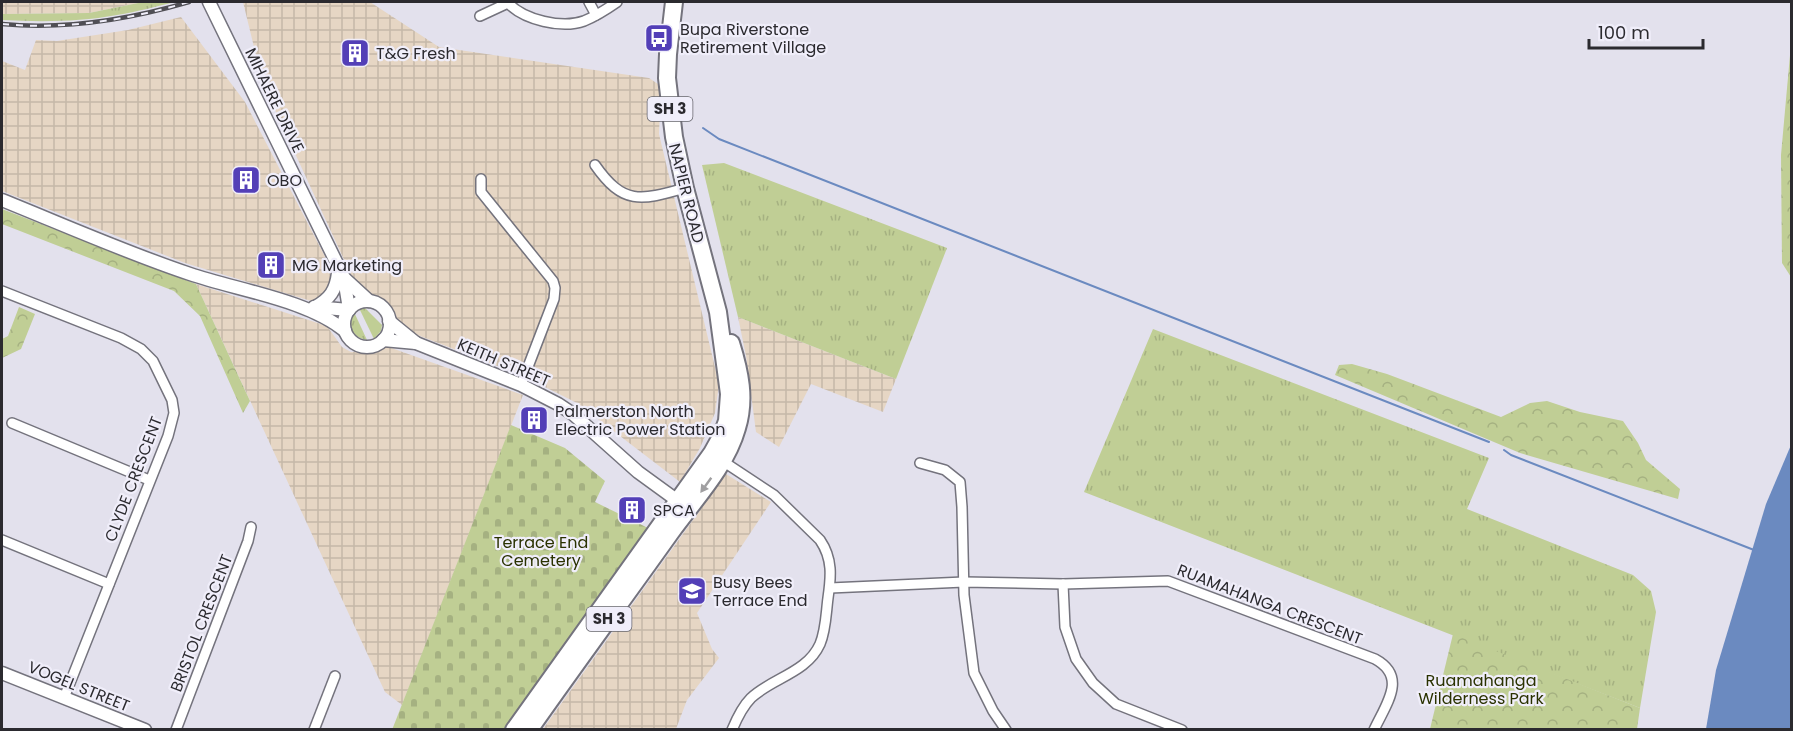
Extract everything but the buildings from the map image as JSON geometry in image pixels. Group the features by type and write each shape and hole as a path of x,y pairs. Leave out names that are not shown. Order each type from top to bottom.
{"highway":[{"name":"NAPIER ROAD","path":"514,729 532,719 717,457 730,405 718,312 674,137 667,78 674,2"}],"main road":[{"name":"MIHAERE DRIVE","path":"211,6 344,278 349,309"},
{"path":"2,200 188,273 300,306 324,316 360,345 371,346 383,340 388,331 389,321 380,305 369,301 355,304 349,309 344,320 345,331"},
{"path":"315,307 324,302 334,291 338,266"},
{"name":"MIHAERE DRIVE","path":"344,278 369,301"},
{"path":"300,306 349,309"},
{"name":"KEITH STREET","path":"389,321 416,343"},
{"name":"KEITH STREET","path":"383,340 416,343 521,385 558,404 573,414 638,472 683,505"},
{"name":"VOGEL STREET","path":"2,673 144,729"}],"street":[{"path":"480,16 508,2 521,14 540,20 562,23 582,22 617,2"},
{"path":"589,2 596,15"},
{"path":"595,165 608,183 622,193 635,197 646,197 685,188"},
{"path":"481,178 481,192 553,281 555,288 554,299 521,385"},
{"name":"CLYDE CRESCENT","path":"2,291 133,343 153,361 169,393 174,413 168,436 64,698"},
{"path":"12,423 149,480"},
{"path":"717,457 774,495 820,540 829,557 830,588 823,633 814,654 798,669 766,687 749,700 741,709 732,729"},
{"path":"920,463 945,470 960,482 964,595 974,673 993,711 1006,729"},
{"name":"BRISTOL CRESCENT","path":"176,729 248,541 251,526"},
{"path":"2,540 109,584"},
{"name":"RUAMAHANGA CRESCENT","path":"830,588 964,582 1063,584 1168,580 1375,659 1387,666 1391,672 1392,690 1374,729"},
{"path":"1063,584 1065,627 1076,659 1092,683 1116,704 1182,729"},
{"path":"314,729 335,676"}],"shaded area":[{"path":"2,2 143,2 89,13 2,14"},
{"path":"243,2 370,2 439,47 649,78 661,86 659,134 719,384 715,413 700,448 680,482 577,403 521,375 394,326 358,290 263,84"},
{"path":"181,17 245,102 334,274 331,289 324,297 311,301 185,263 2,191 2,61 25,70 36,40 57,41 128,30"},
{"path":"196,284 327,326 342,347 351,352 371,350 383,345 523,395 402,705 385,692"},
{"path":"738,317 896,379 883,412 811,384 779,447 756,432 746,356"},
{"path":"726,474 771,502 697,613 712,649 719,658 687,700 676,729 543,729"}],"green space":[{"path":"143,2 176,2 124,14 88,19 2,20 2,14 89,13"},
{"path":"1791,44 1792,277 1782,263 1781,155"},
{"path":"724,163 947,248 896,379 738,317 702,165"},
{"path":"2,209 196,284 250,401 243,413 200,316 174,291 2,224"},
{"path":"19,307 35,314 21,349 2,358 2,339 8,336"},
{"path":"364,307 382,325 381,331 374,339 359,308"},
{"path":"354,312 367,340 357,336 350,326"},
{"path":"1153,329 1489,458 1467,509 1633,575 1651,591 1656,612 1640,708 1084,492"},
{"path":"1352,364 1387,374 1501,417 1530,403 1547,401 1580,412 1623,421 1646,460 1680,489 1678,499 1520,453 1335,375 1339,365"},
{"name":"Terrace End Cemetery","path":"511,425 565,448 605,481 595,502 648,528 504,729 392,730"},
{"name":"Ruamahanga Wilderness Park","path":"1453,634 1640,708 1637,729 1430,729"}],"water":[{"path":"1791,445 1791,729 1706,729 1716,670 1766,504"}],"waterway":[{"path":"703,128 719,139 1489,442"},
{"path":"1504,450 1511,455 1754,550"}],"railway":[{"path":"2,24 50,26 96,22 143,14 189,2"}],"place":[{"name":"Bupa Riverstone Retirement Village","path":"659,38"},
{"name":"T&G Fresh","path":"355,53"},
{"name":"OBO","path":"246,180"},
{"name":"MG Marketing","path":"271,265"},
{"name":"Palmerston North Electric Power Station","path":"534,420"},
{"name":"SPCA","path":"632,510"},
{"name":"Busy Bees Terrace End","path":"692,591"}]}
